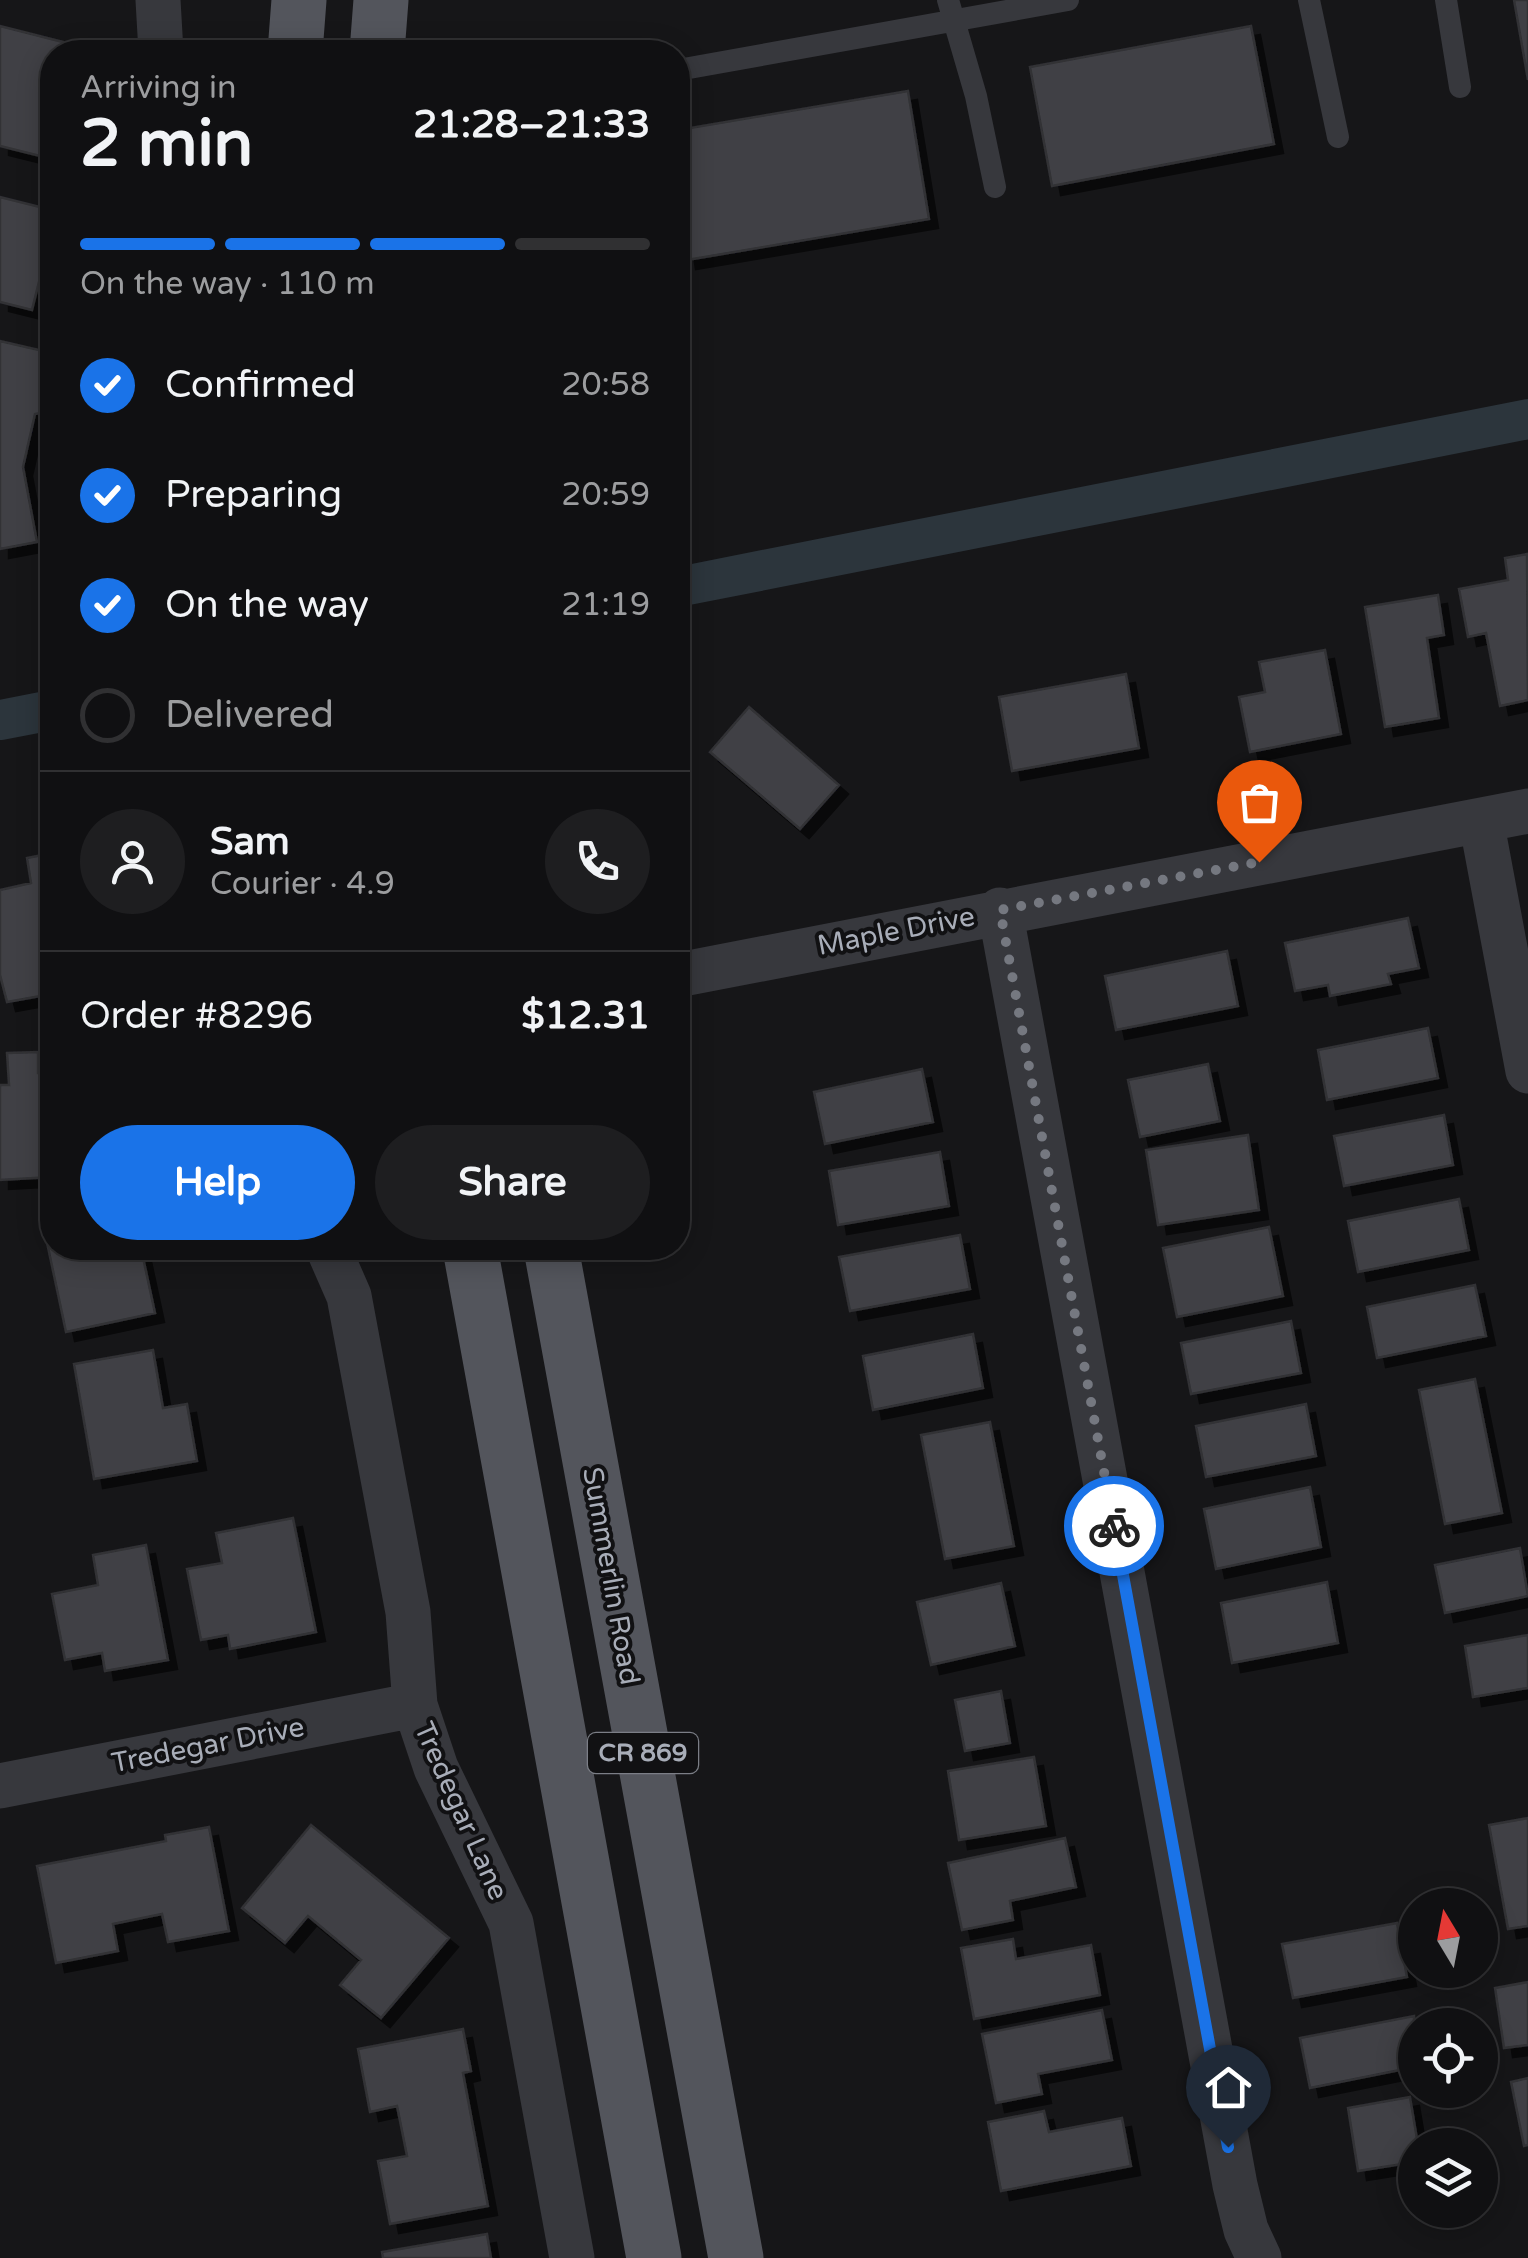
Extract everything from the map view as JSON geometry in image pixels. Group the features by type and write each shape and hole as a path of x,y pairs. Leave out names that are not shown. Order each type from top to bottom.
{"main road":[{"path":"297,40 299,0"},
{"path":"378,40 380,0"},
{"name":"CR 869","path":"472,1260 654,2258"},
{"name":"Summerlin Road","path":"553,1260 736,2258"}],"street":[{"path":"158,0 160,40"},
{"name":"Maple Drive","path":"690,972 1528,812"},
{"path":"1481,820 1528,1071"},
{"path":"1000,910 1235,2186 1246,2230 1259,2258"},
{"name":"Tredegar Lane","path":"334,1260 350,1296 408,1612 415,1705 436,1768 512,1923 572,2258"},
{"name":"Tredegar Drive","path":"0,1786 415,1705"}],"lane":[{"path":"690,67 951,10 1068,0"},
{"path":"1308,0 1338,137"},
{"path":"1446,0 1460,87"},
{"path":"951,10 995,187"}],"building":[{"path":"1514,0 1528,0 1528,80"},
{"path":"0,26 55,40 40,40 40,156 0,146"},
{"path":"1251,26 1274,144 1052,186 1030,67"},
{"path":"908,91 929,219 690,259 690,128"},
{"path":"0,197 40,207 40,278 32,310 0,302"},
{"path":"0,341 40,350 40,413 35,414 23,467 37,542 0,549"},
{"path":"1527,554 1528,700 1500,706 1486,633 1468,637 1459,589 1508,580 1505,558"},
{"path":"1438,595 1444,635 1427,638 1439,718 1385,727 1365,607"},
{"path":"1325,650 1341,734 1250,752 1239,697 1265,692 1259,662"},
{"path":"1126,674 1139,748 1012,771 999,697"},
{"path":"749,707 839,785 800,829 710,752"},
{"path":"40,855 40,996 7,1002 0,975 0,890 31,883 27,858"},
{"path":"1408,918 1419,968 1388,974 1391,984 1330,996 1328,985 1295,991 1285,943"},
{"path":"1227,951 1238,1006 1116,1030 1105,976"},
{"path":"1428,1028 1438,1078 1327,1100 1318,1050"},
{"path":"38,1052 40,1178 0,1180 0,1085 9,1085 7,1053"},
{"path":"1208,1064 1220,1121 1140,1137 1128,1080"},
{"path":"922,1069 933,1122 825,1144 814,1092"},
{"path":"1444,1115 1453,1165 1344,1186 1334,1136"},
{"path":"1248,1135 1259,1210 1158,1225 1146,1150"},
{"path":"940,1152 949,1206 838,1225 829,1171"},
{"path":"1459,1199 1469,1250 1358,1272 1348,1221"},
{"path":"1269,1227 1283,1296 1177,1317 1163,1248"},
{"path":"960,1235 970,1289 850,1311 839,1257"},
{"path":"51,1260 144,1260 155,1313 66,1332"},
{"path":"1475,1285 1486,1336 1377,1358 1367,1307"},
{"path":"1291,1321 1301,1373 1191,1394 1181,1343"},
{"path":"973,1334 983,1388 873,1410 863,1356"},
{"path":"153,1350 163,1408 187,1404 197,1461 94,1479 74,1364"},
{"path":"1475,1379 1502,1513 1445,1524 1419,1390"},
{"path":"1306,1404 1316,1456 1206,1477 1196,1426"},
{"path":"990,1422 1014,1546 945,1559 921,1435"},
{"path":"1310,1487 1321,1547 1216,1569 1204,1509"},
{"path":"293,1518 316,1632 230,1649 228,1635 201,1640 187,1569 222,1563 216,1533"},
{"path":"146,1545 168,1660 105,1671 102,1653 65,1660 52,1594 98,1585 93,1555"},
{"path":"1520,1548 1528,1596 1445,1613 1435,1565"},
{"path":"1327,1582 1338,1643 1232,1663 1221,1603"},
{"path":"1001,1583 1015,1646 931,1665 917,1602"},
{"path":"1528,1635 1528,1688 1473,1697 1465,1646"},
{"path":"1001,1691 1010,1743 965,1751 955,1700"},
{"path":"1034,1757 1046,1826 959,1840 948,1771"},
{"path":"1528,1818 1528,1926 1508,1929 1489,1825"},
{"path":"311,1825 449,1938 381,2018 340,1985 361,1960 308,1916 285,1943 242,1908"},
{"path":"209,1827 229,1931 168,1942 162,1914 113,1924 118,1951 56,1963 37,1866 166,1841 165,1835"},
{"path":"1065,1838 1076,1887 1010,1901 1013,1920 962,1930 948,1863"},
{"path":"1397,1923 1398,1979 1293,1998 1282,1944"},
{"path":"1013,1939 1016,1959 1091,1945 1100,1995 974,2019 961,1948"},
{"path":"1528,1982 1528,2045 1504,2048 1495,1988"},
{"path":"1102,2010 1112,2060 1038,2074 1042,2094 996,2103 982,2034"},
{"path":"1398,2019 1398,2070 1310,2088 1300,2038"},
{"path":"463,2029 471,2071 463,2073 488,2206 390,2224 378,2161 407,2156 397,2106 370,2112 358,2049"},
{"path":"1528,2078 1528,2145 1524,2146 1511,2082"},
{"path":"1398,2099 1398,2108 1412,2108 1415,2128 1398,2128 1398,2165 1358,2171 1348,2108"},
{"path":"1044,2111 1049,2132 1122,2118 1131,2166 1001,2191 988,2122"},
{"path":"487,2234 491,2258 383,2258 382,2252"}],"waterway":[{"path":"690,585 1528,419"},
{"path":"0,720 40,712"}],"way so far":[{"path":"1114,1526 1000,910 1259,862"}],"route":[{"path":"1114,1526 1228,2147"}]}
